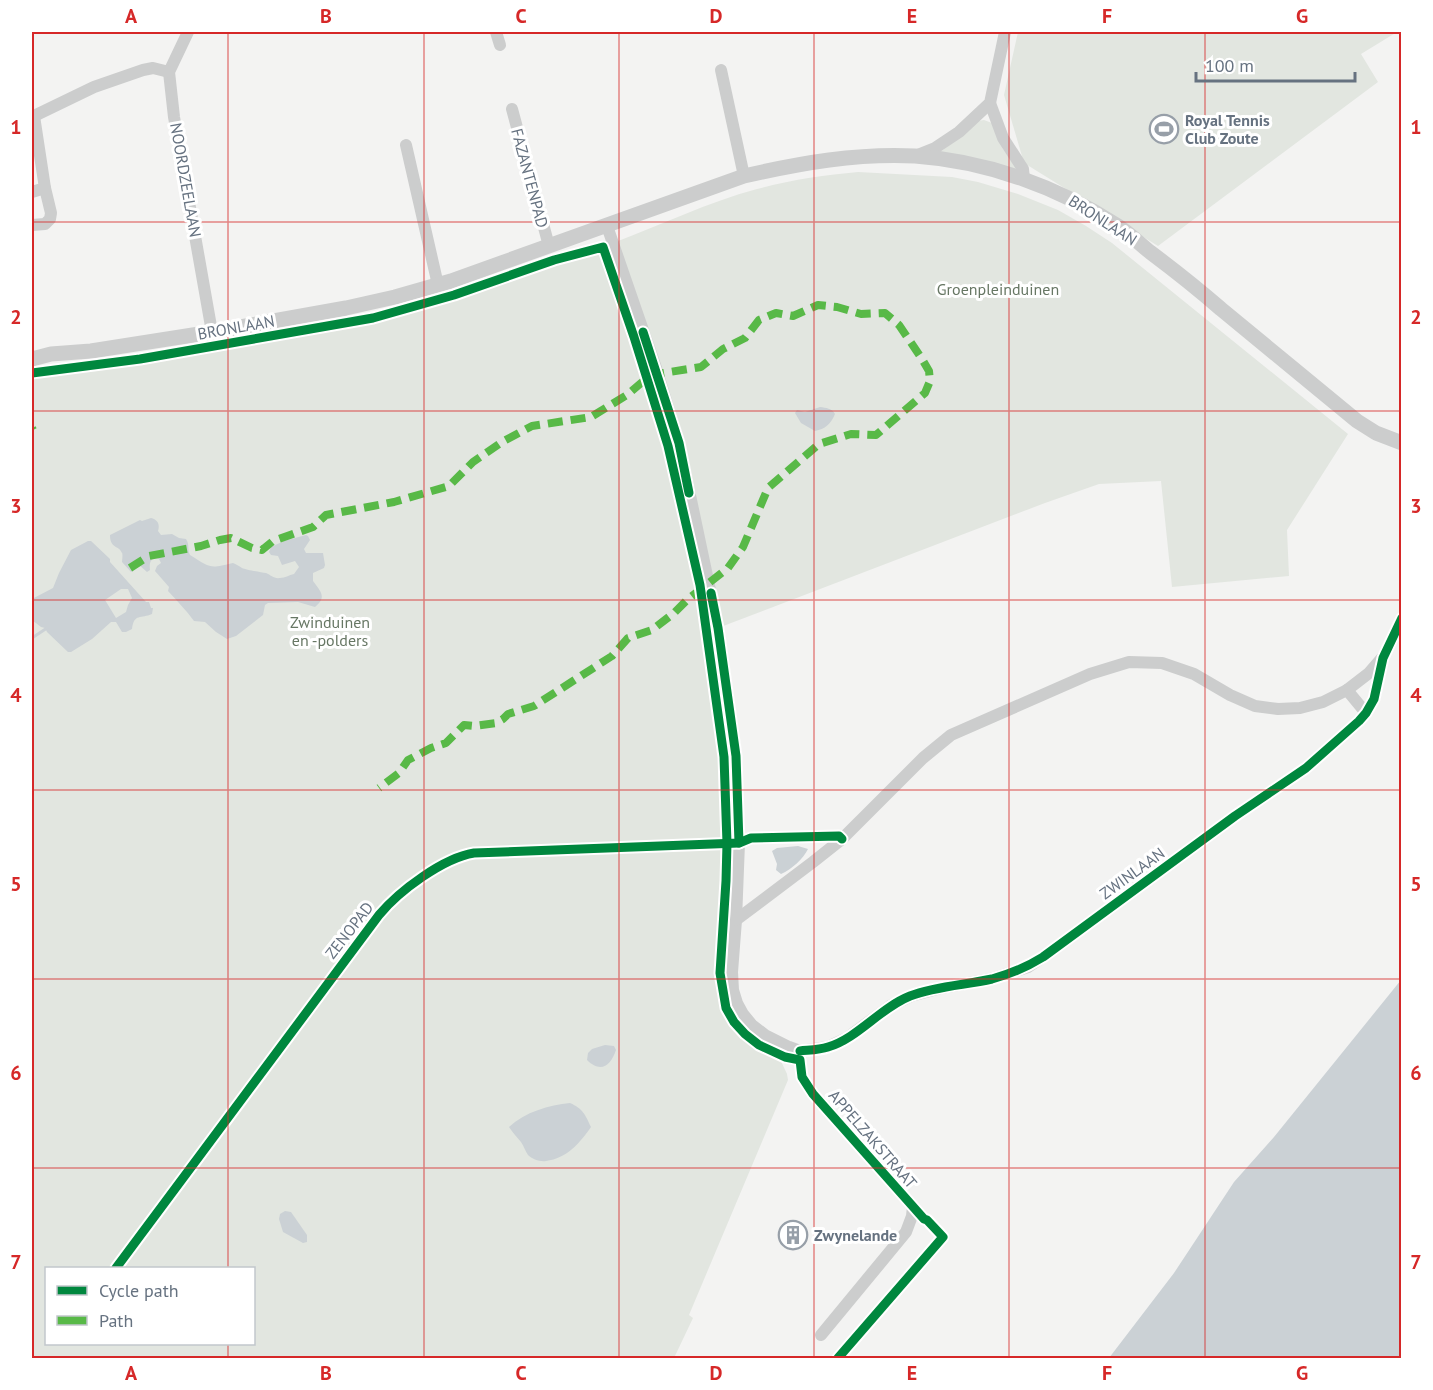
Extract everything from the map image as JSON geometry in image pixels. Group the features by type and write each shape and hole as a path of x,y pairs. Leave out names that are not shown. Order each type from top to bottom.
{"street":[{"path":"32,225 45,224 50,219 51,213 33,116 83,92 143,70 153,68 169,72 188,32"},
{"path":"496,32 500,45"},
{"path":"1005,32 990,103 1003,138 1023,169 1024,180"},
{"path":"721,70 744,176"},
{"name":"NOORDZEELAAN","path":"169,72 174,117 212,332"},
{"path":"915,156 935,148 959,132 990,103"},
{"name":"FAZANTENPAD","path":"512,109 549,246"},
{"path":"406,146 438,285"},
{"name":"BRONLAAN","path":"32,359 51,354 91,351 212,332 357,306 438,285 744,176 793,165 857,156 915,156 964,163 1024,180 1065,195 1121,228 1358,421 1376,433 1401,443"},
{"path":"32,192 45,188"},
{"name":"ZWINLAAN","path":"607,226 679,443 718,628 736,756 739,843 733,990 737,1003 752,1025 765,1035 789,1047 800,1051 828,1047 847,1038 890,1006 911,996 992,979 1028,967 1235,816 1306,768 1353,727 1366,713 1374,699 1383,658 1401,618"},
{"path":"736,920 842,839 923,758 951,735 1090,674 1129,662 1162,663 1194,674 1230,695 1256,706 1278,709 1300,708 1323,702 1347,690 1369,673 1383,658"},
{"path":"1347,690 1366,713"},
{"name":"APPELZAKSTRAAT","path":"802,1077 813,1094 924,1219"},
{"name":"APPELZAKSTRAAT","path":"821,1335 906,1232 914,1207"}],"green space":[{"name":"Royal Tennis Club Zoute","path":"1018,32 1397,32 1361,54 1378,82 1158,246 1024,163 1004,95"},
{"path":"984,120 992,123 1015,170 940,152 978,121"},
{"name":"Groenpleinduinen","path":"858,172 952,177 1018,194 1058,210 1112,243 1348,434 1287,530 1289,576 1172,587 1161,481 1099,484 718,628 679,443 613,243 739,194 807,178"},
{"name":"Zwinduinen en -polders","path":"591,253 601,257 606,263 634,337 668,446 715,683 724,757 725,845 719,951 721,992 725,1008 733,1022 758,1047 780,1059 788,1080 689,1315 693,1318 674,1358 32,1358 32,376 88,369 311,332 365,322 424,307"}],"shaded area":[{"path":"820,407 831,409 835,414 827,426 815,431 801,423 795,413 797,410 805,412"},
{"path":"151,518 158,523 158,531 161,535 172,534 186,539 190,555 207,565 214,567 233,563 244,569 278,578 294,574 299,567 295,561 282,565 278,556 271,555 269,552 271,547 306,535 310,540 304,549 306,553 323,553 324,568 313,573 313,581 322,594 321,600 315,607 298,602 268,603 265,605 263,615 236,636 227,639 205,622 194,621 168,591 169,587 155,571 161,563 159,559 151,561 150,570 147,572 138,564 131,572 122,562 121,551 111,543 110,535 140,520"},
{"path":"91,541 110,559 110,562 146,602 149,602 153,608 152,614 136,619 132,629 126,632 122,632 116,622 111,622 92,639 68,652 45,628 32,620 32,599 53,588 71,550","holes":["121,589 128,589 132,598 126,612 116,618 105,600"]},
{"path":"798,846 808,849 797,863 781,874 776,870 777,864 772,851 777,848"},
{"path":"1401,980 1401,1358 1109,1358 1174,1273 1234,1182 1274,1137"},
{"path":"605,1045 614,1046 616,1050 605,1066 597,1066 587,1060 588,1053 592,1049"},
{"path":"570,1103 581,1110 591,1127 572,1149 560,1157 544,1161 530,1156 509,1127 522,1117 538,1110"},
{"path":"285,1211 291,1212 307,1235 307,1242 303,1243 283,1232 279,1219 280,1214"}],"waterway":[{"path":"32,638 47,628"}],"marked path":[{"path":"130,568 149,556 231,538 262,550 273,541 313,527 326,515 394,502 449,486 473,462 502,442 532,426 591,417 627,395 647,378 657,374 701,367 723,349 745,338 759,320 776,313 793,316 818,305 837,307 861,314 885,313 899,325 929,371 930,381 925,393 876,435 851,434 819,444 768,488 743,547 728,568 652,630 628,638 612,656 534,706 508,714 496,723 464,725 446,743 408,760 399,773 379,788"}],"cycle path":[{"path":"32,373 140,359 373,318 454,295 554,260 603,247 668,446 700,585 724,757 727,843 720,973 726,1008 734,1022 759,1045 785,1057 800,1060 802,1077 813,1094 924,1219 943,1237 838,1358"},
{"path":"643,332 679,443 689,493"},
{"path":"711,593 736,756 739,843"},
{"path":"800,1051 821,1049 839,1043 899,1001 910,996 992,979 1037,961 1235,816 1306,768 1366,713 1374,699 1383,658 1402,618"},
{"name":"ZENOPAD","path":"117,1267 379,915 410,886 436,868 474,853 739,843 751,838 839,836 842,839"}],"place":[{"name":"Royal Tennis Club Zoute","path":"1164,129"},
{"name":"Zwynelande","path":"793,1235"}]}
